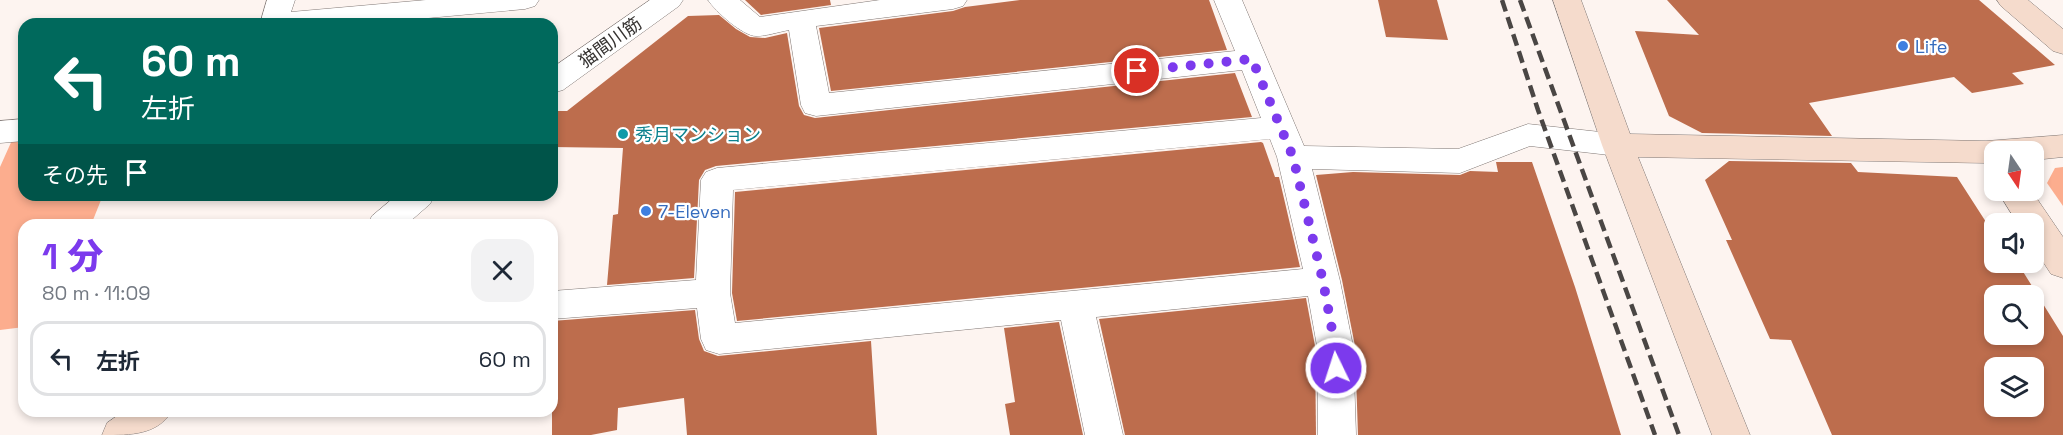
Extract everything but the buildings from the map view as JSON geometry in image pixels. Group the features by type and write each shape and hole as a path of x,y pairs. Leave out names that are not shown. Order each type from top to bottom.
{"street":[{"path":"276,18 281,0"},
{"path":"318,18 449,3 525,0"},
{"name":"猫間川筋","path":"558,79 669,0"},
{"path":"722,0 755,27 953,0"},
{"path":"1228,0 1286,142 1323,281 1335,346 1337,435"},
{"path":"1566,0 1618,145 1731,435"},
{"path":"2011,0 2063,44"},
{"path":"801,19 816,105 1252,59"},
{"path":"0,132 18,130"},
{"path":"1323,281 719,339 713,293 717,180 1286,142 1460,161 1528,135 1618,145 1984,158"},
{"path":"2044,149 2063,146"},
{"path":"391,219 412,201"},
{"path":"2020,201 2063,264"},
{"path":"558,305 713,293"},
{"path":"1075,304 1104,435"},
{"path":"121,435 145,417"}],"shaded area":[{"path":"13,138 18,138 18,201 101,201 93,219 18,219 18,328 0,330 0,167"},
{"path":"2063,167 2063,206 2047,183 2055,168"}],"railway":[{"path":"1502,0 1538,110 1655,435"},
{"path":"1520,0 1679,435"}],"place":[{"name":"Life","path":"1903,46"},
{"name":"秀月マンション","path":"623,134"},
{"name":"7-Eleven","path":"646,211"}],"route":[{"path":"1137,71 1252,59 1293,157 1323,281 1335,346 1336,368"}]}
